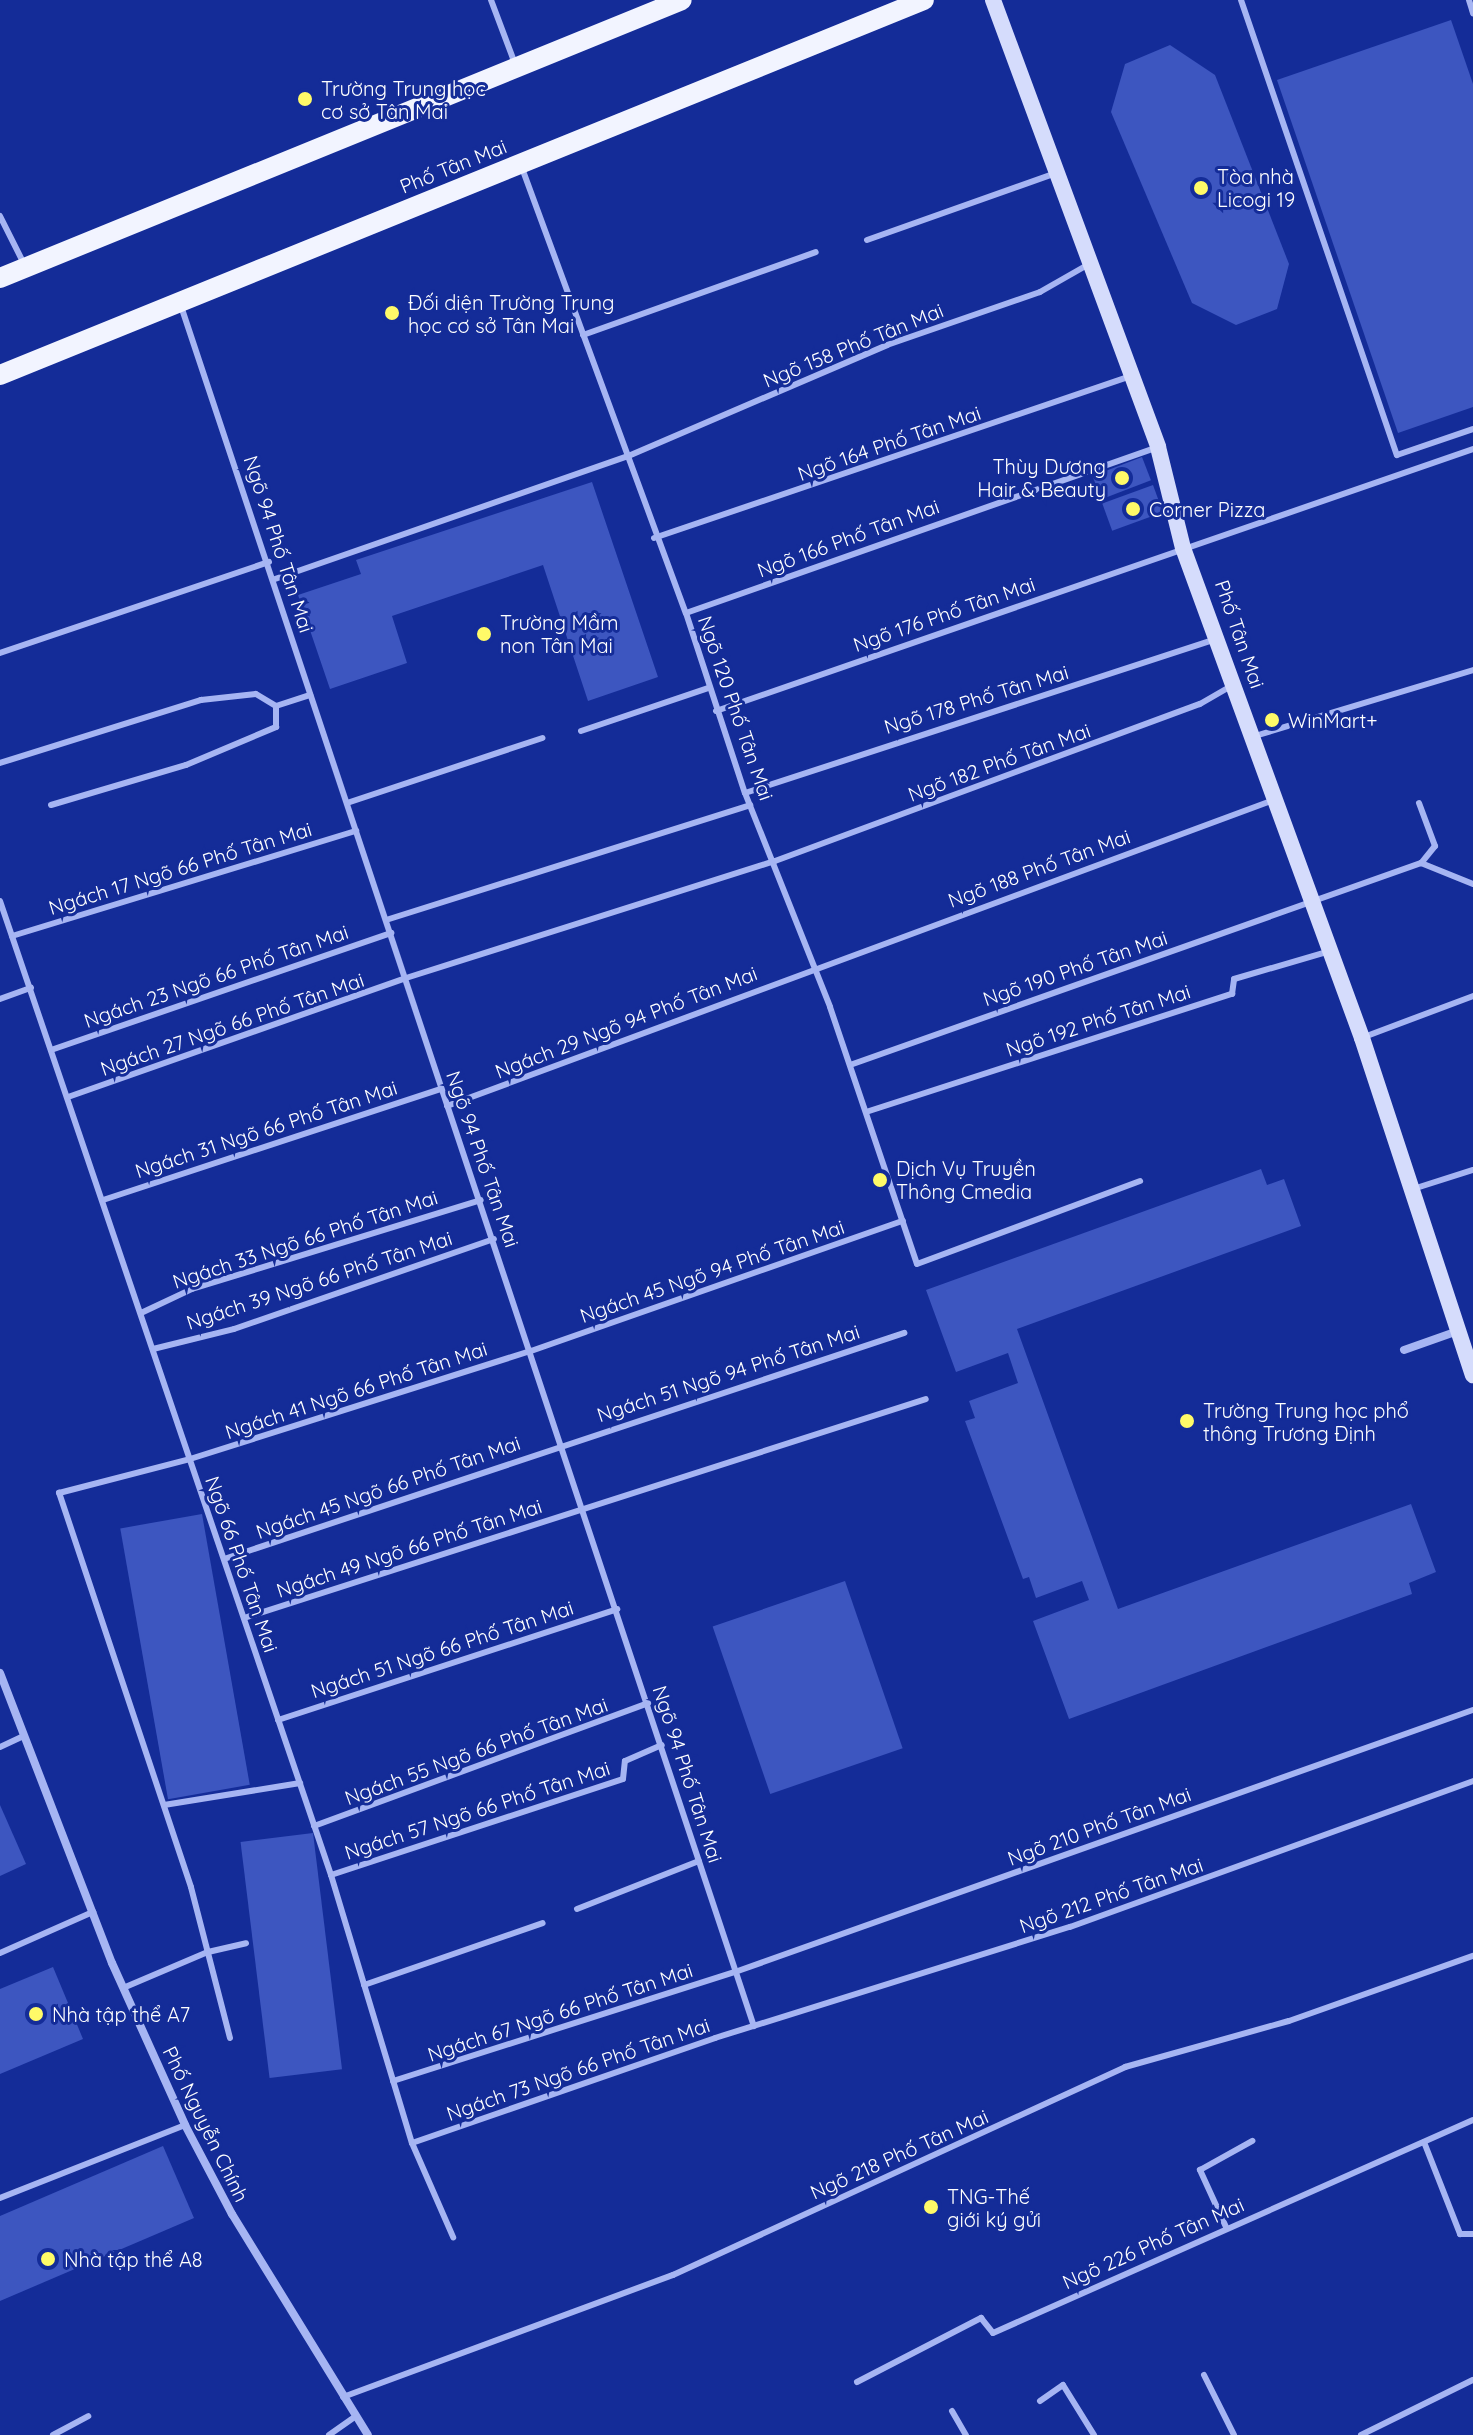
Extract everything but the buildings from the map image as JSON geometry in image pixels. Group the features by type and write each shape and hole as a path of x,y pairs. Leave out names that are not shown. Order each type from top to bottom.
{"main road":[{"path":"0,278 682,0"},
{"name":"Phố Tân Mai","path":"0,375 924,0"}],"street":[{"name":"Phố Tân Mai","path":"993,0 1158,447 1183,548 1217,638 1231,686 1466,1328 1473,1375"},
{"path":"1404,1350 1466,1328"},
{"name":"Phố Nguyễn Chính","path":"0,1673 123,1988 185,2125 368,2435"}],"lane":[{"path":"491,0 517,67"},
{"path":"1241,0 1397,455 1473,429"},
{"path":"1469,0 1473,13"},
{"name":"Ngõ 120 Phố Tân Mai","path":"521,164 654,538 686,613 708,688 745,793 815,966 917,1264 1140,1181"},
{"path":"867,240 1057,172"},
{"path":"0,216 26,267"},
{"path":"583,335 816,252"},
{"name":"Ngõ 158 Phố Tân Mai","path":"275,579 626,457 887,345 1040,292 1092,262"},
{"name":"Ngõ 94 Phố Tân Mai","path":"180,303 275,579 310,695 406,978 440,1089 481,1200 754,2026"},
{"name":"Ngõ 164 Phố Tân Mai","path":"654,538 1132,376"},
{"name":"Ngõ 166 Phố Tân Mai","path":"686,613 1158,447"},
{"name":"Ngõ 176 Phố Tân Mai","path":"716,711 1473,449"},
{"path":"0,653 269,562"},
{"name":"Ngõ 178 Phố Tân Mai","path":"745,793 1217,638"},
{"path":"1252,737 1473,670"},
{"name":"Ngõ 182 Phố Tân Mai","path":"406,978 775,861 1200,704 1231,686"},
{"path":"581,731 708,688"},
{"path":"0,763 201,700 256,694 276,706 310,695"},
{"path":"51,805 186,765 276,727 276,706"},
{"path":"347,803 542,738"},
{"name":"Ngõ 188 Phố Tân Mai","path":"815,966 1274,800"},
{"path":"1419,803 1435,846 1421,863 1473,884"},
{"path":"386,920 750,805"},
{"name":"Ngách 17 Ngõ 66 Phố Tân Mai","path":"12,936 356,831"},
{"name":"Ngõ 190 Phố Tân Mai","path":"850,1065 1421,863"},
{"name":"Ngõ 66 Phố Tân Mai","path":"0,901 331,1875 412,2143 453,2237"},
{"name":"Ngách 23 Ngõ 66 Phố Tân Mai","path":"51,1050 391,933"},
{"name":"Ngõ 192 Phố Tân Mai","path":"866,1112 1232,994 1234,979 1330,951"},
{"name":"Ngách 29 Ngõ 94 Phố Tân Mai","path":"447,1106 725,1005 815,966"},
{"name":"Ngách 27 Ngõ 66 Phố Tân Mai","path":"68,1097 406,978"},
{"path":"0,999 31,988"},
{"path":"1362,1038 1473,996"},
{"name":"Ngách 31 Ngõ 66 Phố Tân Mai","path":"103,1200 440,1089"},
{"path":"1413,1189 1473,1170"},
{"name":"Ngách 33 Ngõ 66 Phố Tân Mai","path":"141,1313 192,1289 481,1200"},
{"name":"Ngách 45 Ngõ 94 Phố Tân Mai","path":"531,1351 903,1221"},
{"name":"Ngách 39 Ngõ 66 Phố Tân Mai","path":"153,1349 234,1329 494,1239"},
{"name":"Ngách 51 Ngõ 94 Phố Tân Mai","path":"562,1444 904,1333"},
{"name":"Ngách 41 Ngõ 66 Phố Tân Mai","path":"164,1805 59,1493 190,1459 531,1351"},
{"name":"Ngách 49 Ngõ 66 Phố Tân Mai","path":"244,1618 583,1506 926,1399"},
{"name":"Ngách 45 Ngõ 66 Phố Tân Mai","path":"224,1559 562,1444"},
{"name":"Ngách 51 Ngõ 66 Phố Tân Mai","path":"278,1720 617,1609"},
{"name":"Ngách 55 Ngõ 66 Phố Tân Mai","path":"314,1826 648,1703"},
{"name":"Ngõ 210 Phố Tân Mai","path":"735,1972 1473,1710"},
{"path":"0,1747 24,1736"},
{"name":"Ngách 57 Ngõ 66 Phố Tân Mai","path":"331,1875 623,1779 625,1761 662,1745"},
{"name":"Ngõ 212 Phố Tân Mai","path":"754,2026 1070,1927 1473,1781"},
{"path":"230,2038 164,1805 300,1783"},
{"path":"577,1909 699,1861"},
{"path":"0,1953 93,1912"},
{"path":"364,1985 543,1923"},
{"path":"123,1988 208,1952 246,1943"},
{"name":"Ngõ 218 Phố Tân Mai","path":"343,2397 673,2275 1125,2067 1289,2021 1473,1956"},
{"name":"Ngách 67 Ngõ 66 Phố Tân Mai","path":"393,2081 735,1972"},
{"name":"Ngách 73 Ngõ 66 Phố Tân Mai","path":"412,2143 754,2026"},
{"name":"Ngõ 226 Phố Tân Mai","path":"857,2382 981,2318 993,2333 1473,2120"},
{"path":"0,2198 185,2125"},
{"path":"1226,2227 1200,2170 1252,2141"},
{"path":"1424,2142 1460,2234 1473,2234"},
{"path":"1204,2375 1234,2435"},
{"path":"1361,2435 1473,2380"},
{"path":"1040,2401 1063,2385 1094,2435"},
{"path":"952,2411 966,2435"},
{"path":"53,2435 88,2416"},
{"path":"329,2435 356,2416"}],"place":[{"name":"Trường Trung học cơ sở Tân Mai","path":"305,99"},
{"name":"Tòa nhà Licogi 19","path":"1201,188"},
{"name":"Đối diện Trường Trung học cơ sở Tân Mai","path":"392,313"},
{"name":"Thùy Dương Hair & Beauty","path":"1122,478"},
{"name":"Corner Pizza","path":"1133,509"},
{"name":"Trường Mầm non Tân Mai","path":"484,634"},
{"name":"WinMart+","path":"1272,720"},
{"name":"Dịch Vụ Truyền Thông Cmedia","path":"880,1180"},
{"name":"Trường Trung học phổ thông Trương Định","path":"1187,1421"},
{"name":"Nhà tập thể A7","path":"36,2014"},
{"name":"TNG-Thế giới ký gửi","path":"931,2207"},
{"name":"Nhà tập thể A8","path":"48,2259"}]}
